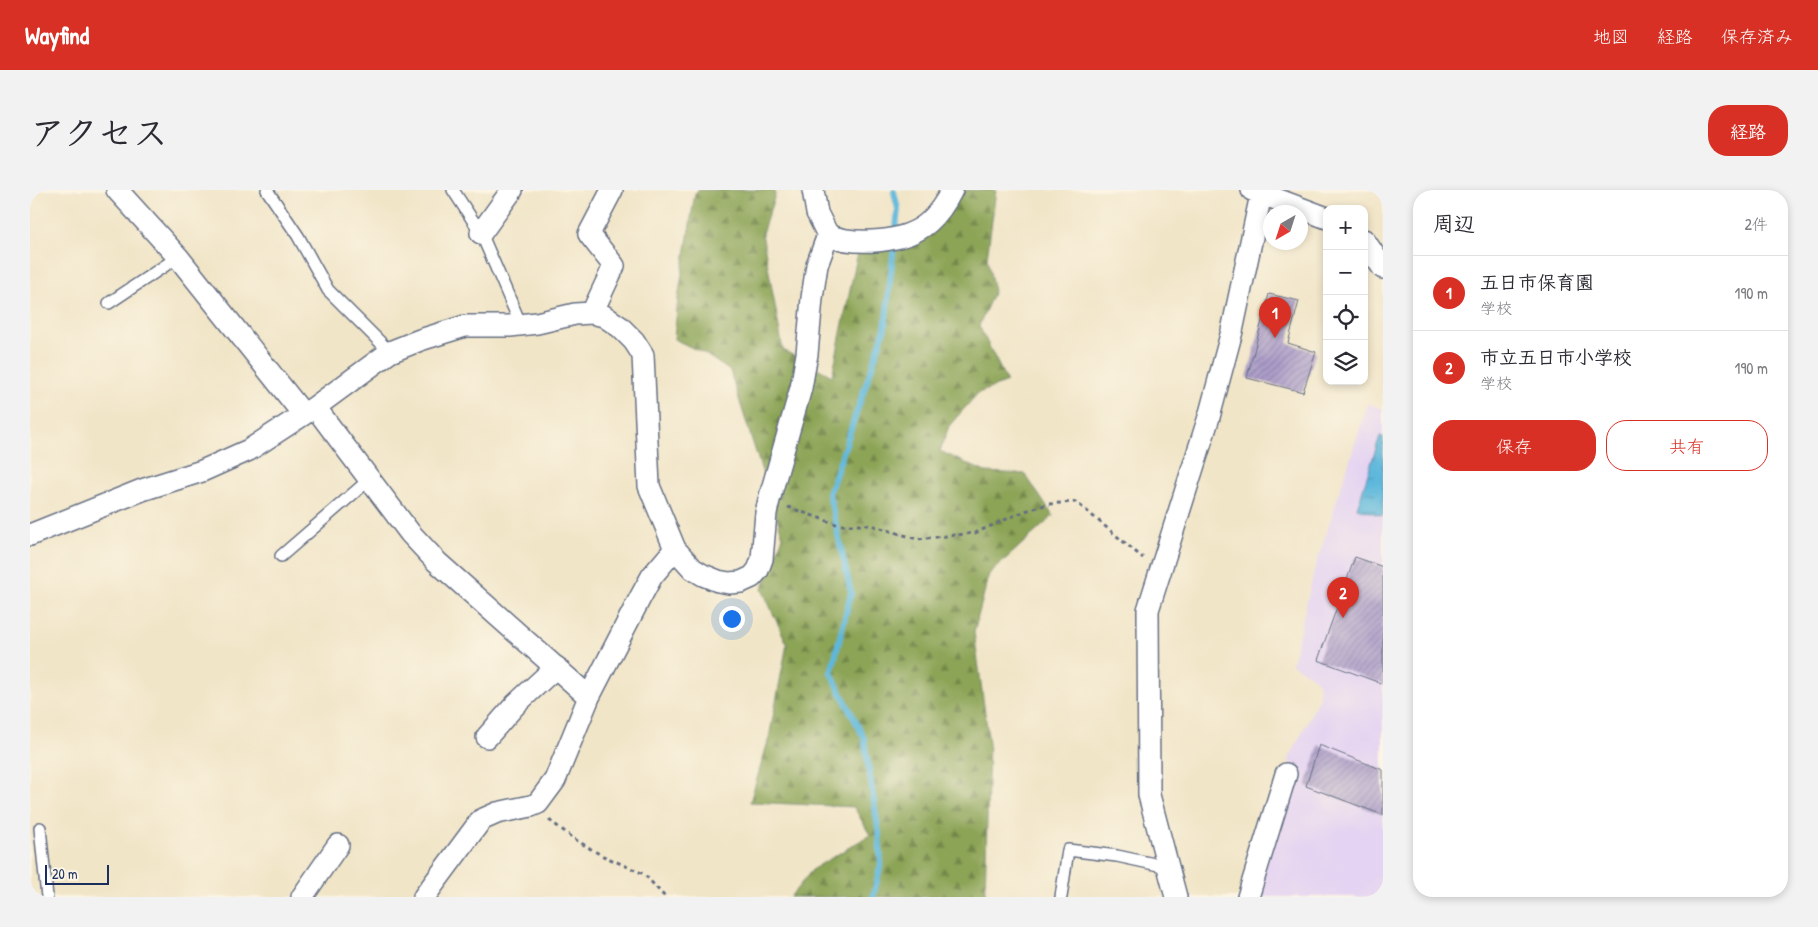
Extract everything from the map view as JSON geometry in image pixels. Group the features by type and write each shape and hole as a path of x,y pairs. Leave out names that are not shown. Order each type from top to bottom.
{"street":[{"path":"117,190 178,257 309,411 370,479 410,532 437,562 589,697"},
{"path":"481,233 512,190"},
{"path":"592,313 614,266 589,234 612,190"},
{"path":"813,190 816,213 828,235 840,240 856,241 877,241 915,232 928,223 942,208 952,190"},
{"path":"1176,897 1149,795 1148,610 1209,417 1232,331 1259,191 1323,216"},
{"path":"30,535 142,490 202,471 248,450 309,411 390,352 420,340 465,326 521,324 575,314 592,313 604,316 620,327 634,341 642,355 649,486 675,549 693,569 703,575 718,581 729,583 741,582 752,577 758,570 762,559 766,513 802,388 817,265 828,235"},
{"path":"1368,246 1383,268"},
{"path":"424,897 480,820 497,813 538,803 554,780 589,697 652,576 675,549"},
{"path":"487,737 516,704 556,667"},
{"path":"1248,897 1286,774"},
{"path":"302,897 338,845"}],"lane":[{"path":"266,190 298,236 328,290 390,352"},
{"path":"453,190 481,233 521,324"},
{"path":"109,303 178,257"},
{"path":"281,556 370,479"},
{"path":"40,828 48,897"},
{"path":"1061,897 1068,850 1117,856 1168,867"}],"path":[{"path":"769,500 839,524 871,525 917,539 975,533 1025,511 1048,504 1076,502 1159,571"},
{"path":"531,806 576,840 601,856 644,874 665,897"}],"shaded area":[{"path":"1368,403 1383,409 1383,897 1255,897 1292,772 1289,759 1319,698 1319,686 1315,678 1292,664 1314,571"}],"green space":[{"path":"698,190 774,190 775,195 762,233 783,350 832,376 858,252 914,246 948,207 956,190 996,190 987,258 994,291 979,326 1007,382 978,393 949,426 940,451 985,472 1025,474 1053,516 989,574 974,632 989,743 985,897 790,897 813,869 870,835 854,807 750,802 769,738 787,644 762,589 783,537 730,371 705,354 674,339 678,299 695,193"}],"water":[{"path":"1380,436 1383,437 1383,516 1357,508"}],"building":[{"path":"1269,294 1299,301 1288,343 1316,352 1303,392 1247,378"},
{"path":"1355,557 1383,567 1383,684 1318,660"},
{"path":"1319,745 1383,770 1383,815 1306,786"}],"waterway":[{"path":"873,897 881,864 879,834 864,738 831,673 851,593 829,494 885,328 898,209 894,192"}],"place":[{"name":"五日市保育園","path":"1275,338"},
{"name":"市立五日市小学校","path":"1343,618"}]}
